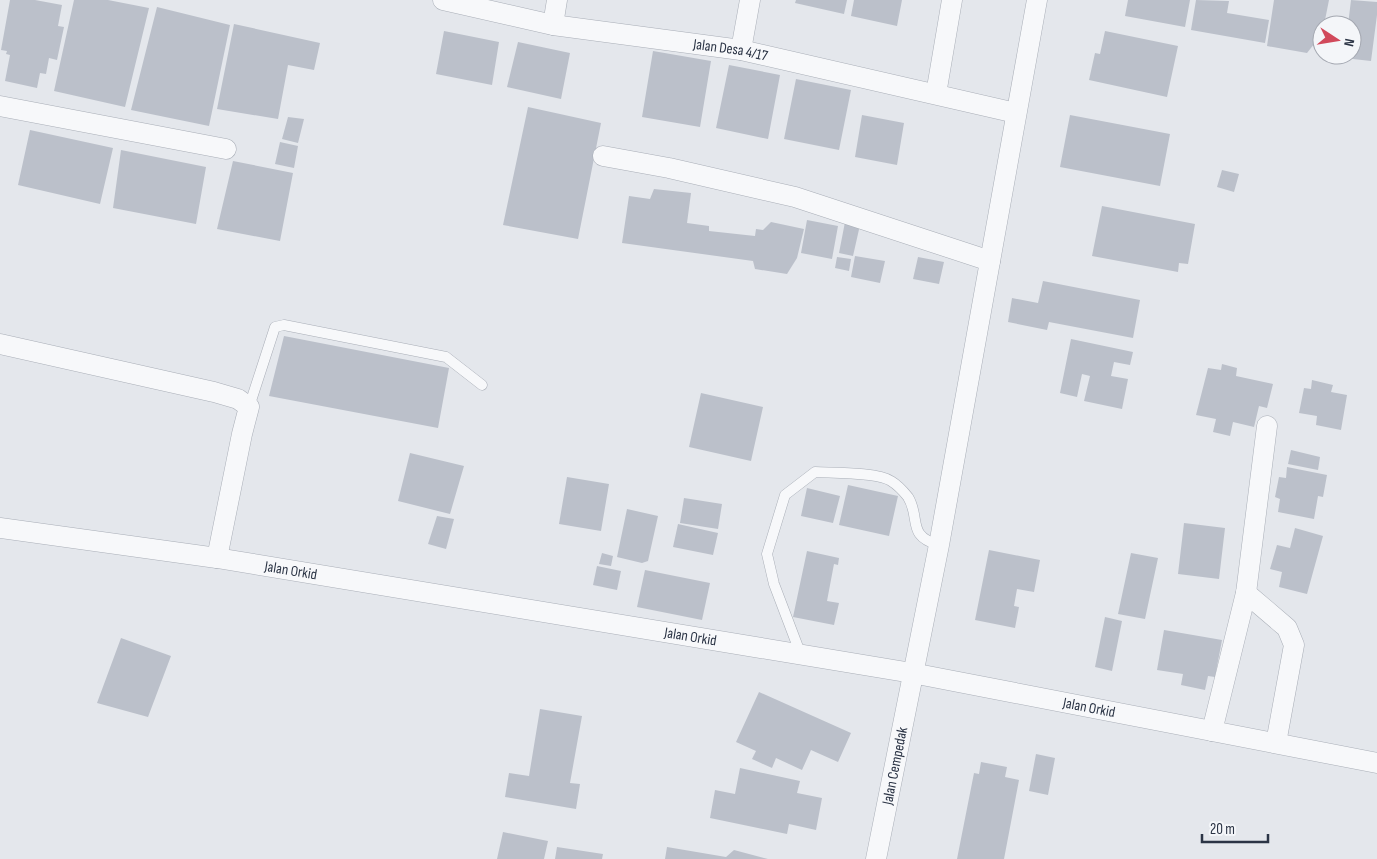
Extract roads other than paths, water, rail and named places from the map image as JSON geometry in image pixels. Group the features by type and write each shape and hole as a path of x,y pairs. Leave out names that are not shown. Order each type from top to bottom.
{"street":[{"name":"Jalan Desa 4/17","path":"443,0 552,25 741,50 1016,113"},
{"path":"552,25 557,0"},
{"path":"741,50 750,0"},
{"path":"936,94 952,0"},
{"name":"Jalan Cempedak","path":"876,859 939,544 1037,0"},
{"path":"0,106 226,149"},
{"path":"603,156 669,168 795,197 990,261"},
{"path":"0,344 238,398 249,407 217,558"},
{"path":"1212,731 1246,593 1268,426"},
{"name":"Jalan Orkid","path":"0,528 217,558 912,673 1377,763"},
{"path":"1246,593 1287,628 1294,645 1276,743"}],"lane":[{"path":"249,407 275,327 284,324 446,357 482,385"},
{"path":"801,655 774,584 767,554 785,495 815,472 869,475 890,480 908,497 919,534 928,542 939,544"}]}
